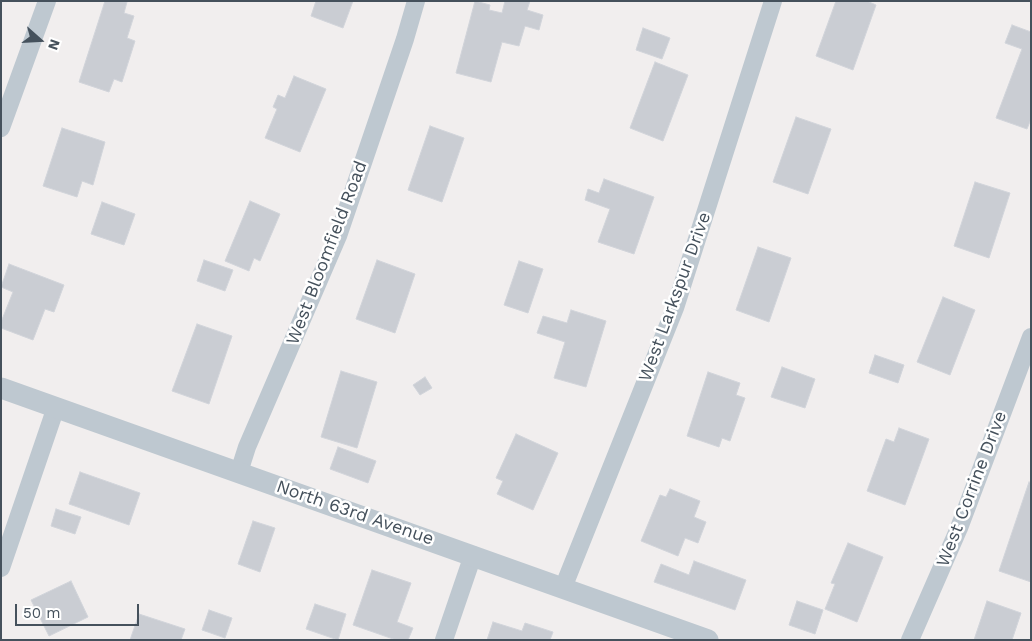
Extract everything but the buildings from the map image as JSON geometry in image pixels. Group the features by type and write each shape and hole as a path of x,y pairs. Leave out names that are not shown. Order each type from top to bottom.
{"street":[{"path":"1,128 47,1"},
{"name":"West Bloomfield Road","path":"239,472 247,447 338,236 405,39 416,1"},
{"name":"West Larkspur Drive","path":"562,588 675,308 773,1"},
{"name":"West Corrine Drive","path":"910,640 959,528 1031,337"},
{"name":"North 63rd Avenue","path":"1,388 708,640"},
{"path":"1,568 56,407"},
{"path":"444,640 472,555"}]}
